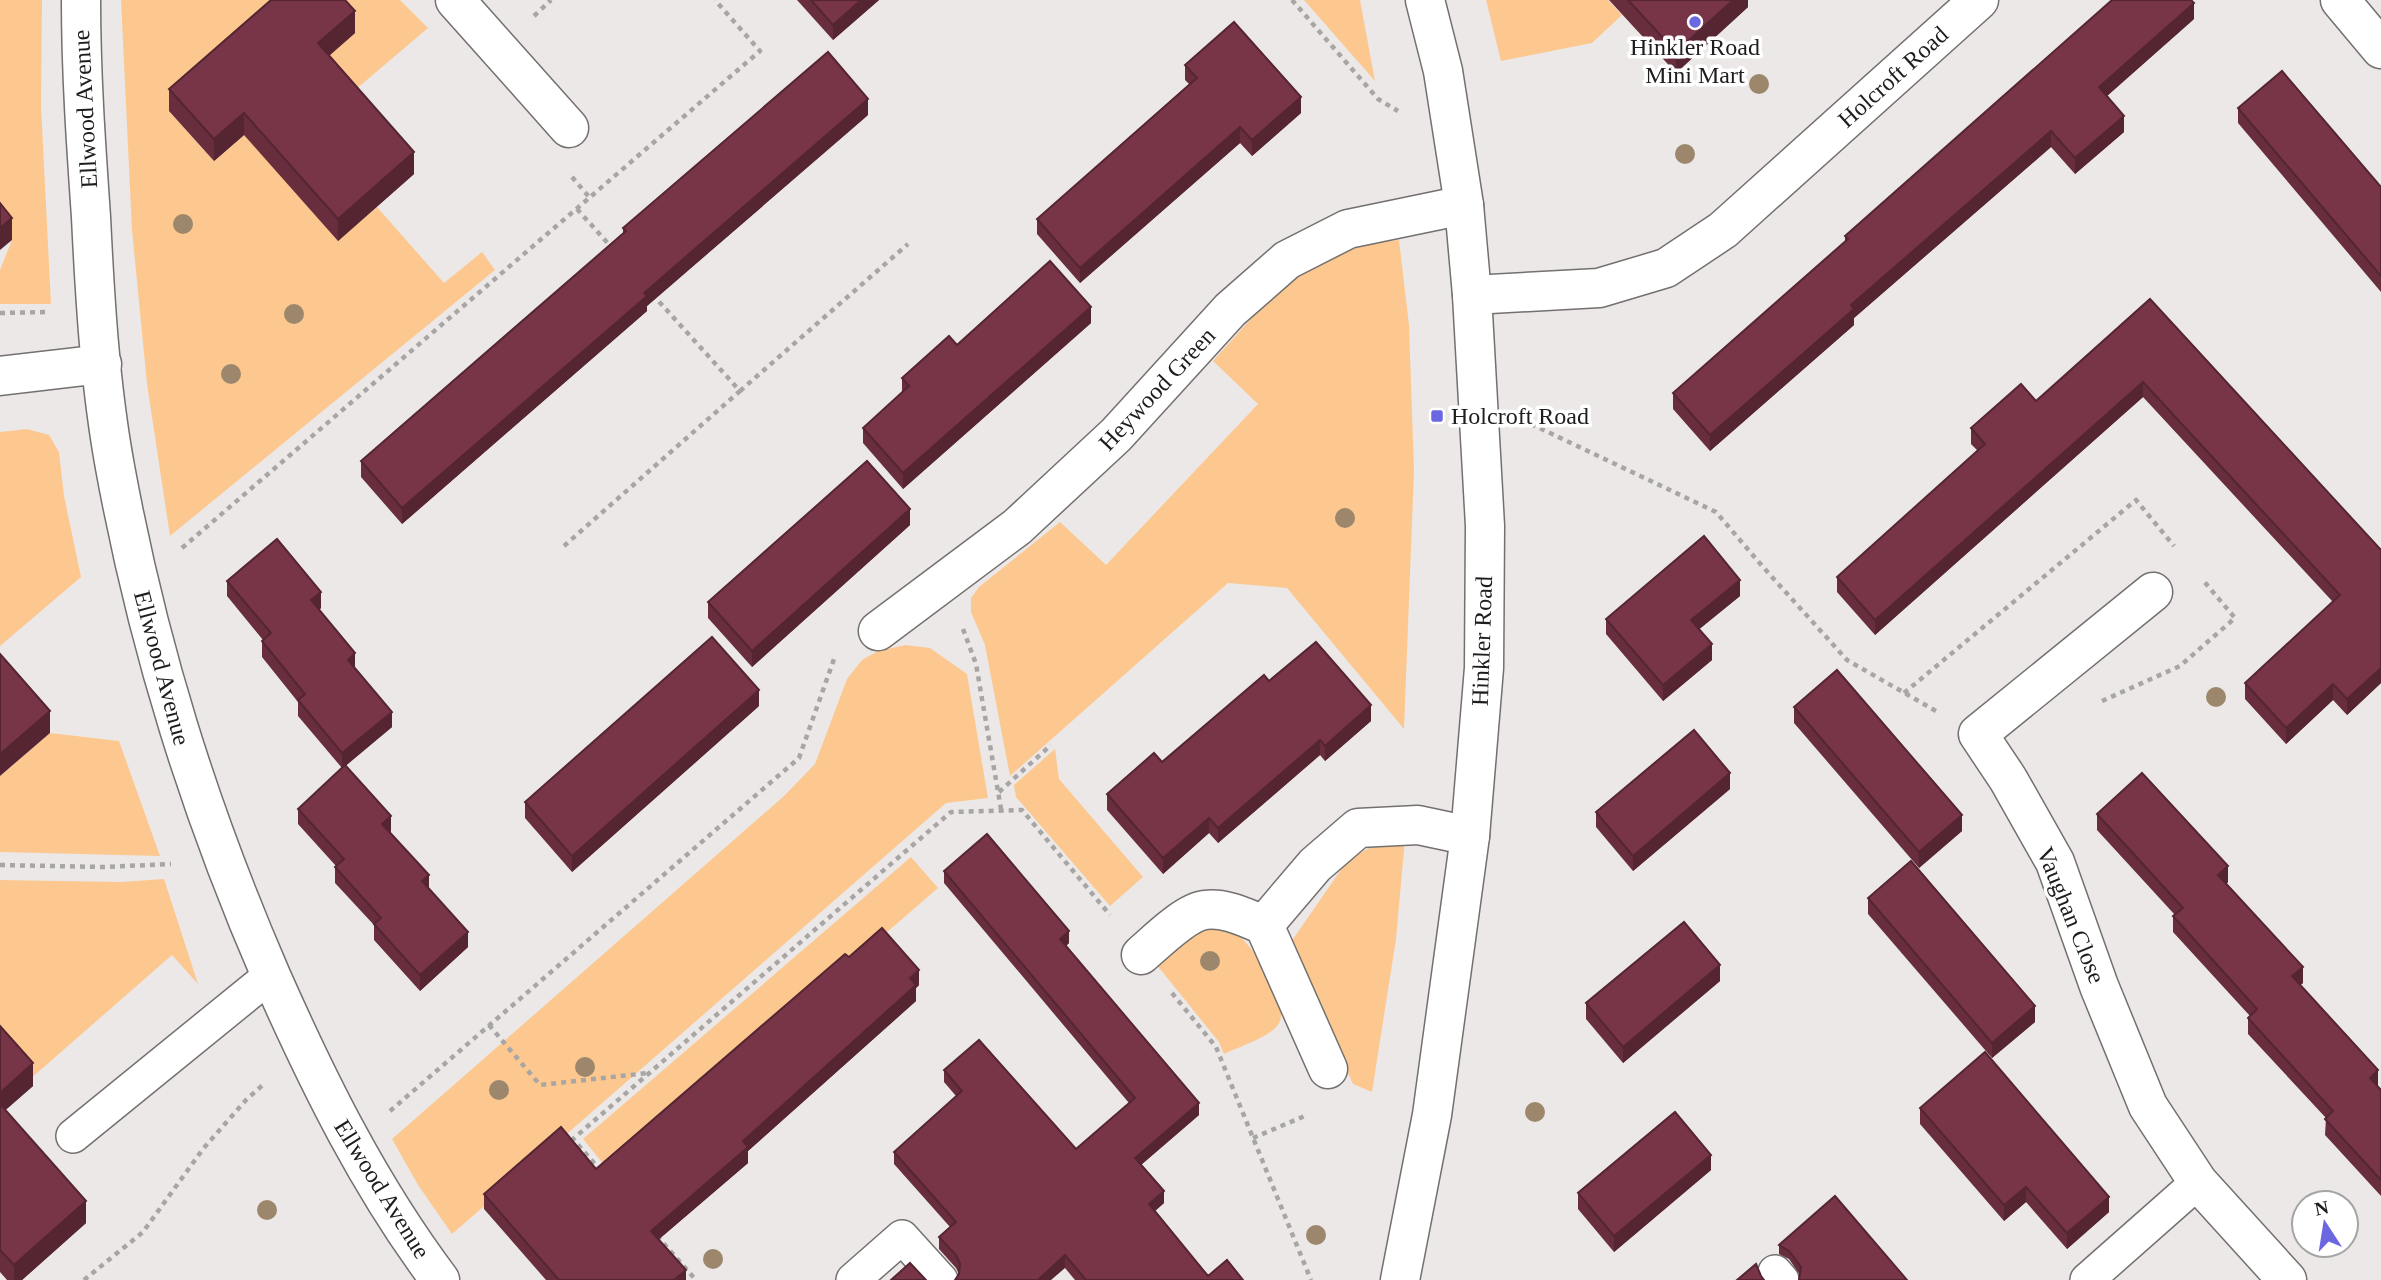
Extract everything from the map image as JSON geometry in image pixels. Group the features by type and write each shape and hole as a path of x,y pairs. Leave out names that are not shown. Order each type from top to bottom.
{"street":[{"name":"Ellwood Avenue","path":"81,0 81,65 94,285 114,463 139,585 165,688 223,861 307,1055 352,1143 393,1213 440,1280"},
{"path":"455,0 569,128"},
{"name":"Hinkler Road","path":"1400,1280 1432,1115 1470,836 1484,668 1485,526 1472,295 1464,205 1443,71 1425,0"},
{"name":"Holcroft Road","path":"1472,295 1599,288 1666,268 1723,230 1979,0"},
{"path":"2340,0 2381,48"},
{"name":"Heywood Green","path":"878,631 1017,527 1116,435 1230,310 1287,260 1348,229 1464,205"},
{"path":"0,376 102,364"},
{"path":"1978,734 2153,592"},
{"name":"Vaughan Close","path":"1978,734 2008,779 2054,862 2099,986 2148,1106 2198,1182 2287,1280"},
{"path":"1264,925 1315,865 1358,828 1418,825 1470,836"},
{"path":"1132,943 1203,910 1232,912 1264,925 1328,1069"}],"lane":[{"path":"74,1136 271,975"},
{"path":"2087,1280 2198,1182"},
{"path":"853,1280 902,1237 941,1280"}],"path":[{"path":"139,585 760,51 715,0"},
{"path":"1292,0 1378,99 1455,148"},
{"path":"577,209 622,259"},
{"path":"564,545 908,244"},
{"path":"649,290 740,391"},
{"path":"1479,413 1534,425 1716,512 1847,660 1978,734"},
{"path":"946,580 975,664 1001,809"},
{"path":"352,1143 799,758 834,659 878,631"},
{"path":"998,792 1051,745"},
{"path":"608,1179 573,1139 951,812 1022,810 1216,1046 1311,1280"},
{"path":"0,865 104,867 223,861"},
{"path":"489,1025 540,1085 649,1073"},
{"path":"85,1280 143,1232 203,1149 246,1100 272,1077 307,1055"},
{"path":"652,1230 696,1280"}],"shaded area":[{"path":"0,0 42,0 41,106 51,304 0,304 0,270 12,240 0,225"},
{"path":"121,0 296,0 170,112 214,161 271,112 338,240 377,207 444,283 482,252 495,270 170,536 147,384 132,230"},
{"path":"326,0 400,0 428,28 322,118 293,86"},
{"path":"1304,0 1360,0 1375,81"},
{"path":"1486,0 1608,0 1622,15 1592,43 1501,61"},
{"path":"1399,240 1409,325 1414,471 1404,729 1287,588 1228,583 1010,776 985,645 971,612 971,598 979,587 1060,522 1106,565 1258,404 1213,361 1277,293 1312,266 1356,245"},
{"path":"27,429 49,435 59,452 64,496 81,577 0,646 0,432"},
{"path":"906,645 930,648 967,674 988,798 946,803 452,1234 418,1185 392,1139 783,797 815,764 847,679 862,660 878,651"},
{"path":"50,733 119,741 160,856 0,852 0,776"},
{"path":"1055,749 1059,779 1143,877 1110,906 1016,797 1014,785"},
{"path":"1405,839 1396,939 1372,1092 1353,1084 1291,942 1347,861 1381,841"},
{"path":"911,857 938,888 610,1172 583,1139"},
{"path":"164,879 198,984 172,955 29,1080 0,1048 0,880 121,882"},
{"path":"1208,925 1229,928 1247,944 1273,984 1281,1011 1280,1021 1271,1032 1224,1054 1219,1042 1156,964"}],"building":[{"path":"271,0 345,0 355,11 318,43 414,152 338,219 244,113 214,139 169,89"},
{"path":"811,0 861,0 833,25"},
{"path":"1628,0 1733,0 1676,52"},
{"path":"2112,0 2191,0 2194,3 2099,87 2124,116 2075,158 2051,131 1851,305 1854,309 1710,435 1673,393 1848,239 1845,236"},
{"path":"1234,22 1301,97 1252,140 1240,127 1080,268 1037,219 1197,78 1185,65"},
{"path":"828,52 868,99 644,293 647,296 402,508 361,461 626,231 623,228"},
{"path":"2282,71 2381,187 2381,276 2238,108"},
{"path":"0,203 12,218 0,228"},
{"path":"1050,261 1091,307 903,473 863,428 909,386 902,378 949,336 957,345"},
{"path":"2150,299 2381,550 2381,668 2347,699 2333,684 2286,728 2245,683 2340,595 2143,382 1875,620 1837,577 1985,444 1971,428 2021,384 2036,401"},
{"path":"867,461 910,509 752,651 708,602"},
{"path":"1704,536 1740,580 1691,620 1712,644 1663,685 1606,619"},
{"path":"277,539 321,592 311,600 355,653 348,660 392,712 342,753 298,700 305,694 262,641 271,633 227,581"},
{"path":"712,637 759,690 572,856 525,802"},
{"path":"1316,642 1371,705 1325,746 1320,740 1218,828 1209,818 1163,858 1107,794 1154,753 1162,762 1264,675 1269,681"},
{"path":"0,654 50,711 0,754"},
{"path":"1837,670 1962,815 1919,852 1794,707"},
{"path":"1694,730 1730,773 1633,856 1596,812"},
{"path":"345,765 391,816 382,824 429,875 422,881 468,932 420,975 374,924 381,918 335,867 344,859 298,809"},
{"path":"2142,773 2228,866 2218,875 2303,967 2292,976 2378,1070 2370,1078 2381,1090 2381,1180 2325,1119 2333,1111 2248,1018 2257,1009 2173,916 2183,908 2097,814"},
{"path":"987,834 1069,931 1060,939 1199,1103 1135,1158 1164,1191 1149,1204 1208,1276 1227,1260 1243,1280 1086,1280 1065,1255 1038,1280 955,1280 960,1264 956,1255 939,1237 956,1222 894,1152 962,1091 944,1070 979,1040 1076,1149 1135,1098 944,871"},
{"path":"1911,861 2035,1006 1992,1043 1868,898"},
{"path":"1684,922 1720,965 1623,1047 1586,1003"},
{"path":"882,928 919,970 910,978 916,985 743,1141 748,1147 651,1231 686,1270 674,1280 559,1280 484,1194 561,1127 596,1169 845,954 849,957"},
{"path":"0,1026 33,1063 0,1093"},
{"path":"1985,1052 2109,1197 2067,1233 2026,1187 2004,1205 1920,1108"},
{"path":"0,1104 86,1201 14,1265 0,1250"},
{"path":"1675,1112 1711,1155 1614,1236 1578,1193"},
{"path":"1835,1196 1907,1280 1799,1280 1801,1267 1789,1251 1779,1245"},
{"path":"910,1263 926,1280 891,1280"},
{"path":"1756,1264 1764,1280 1737,1280"}],"place":[{"name":"Hinkler Road Mini Mart","path":"1695,22"},
{"name":"Holcroft Road","path":"1437,416"}]}
